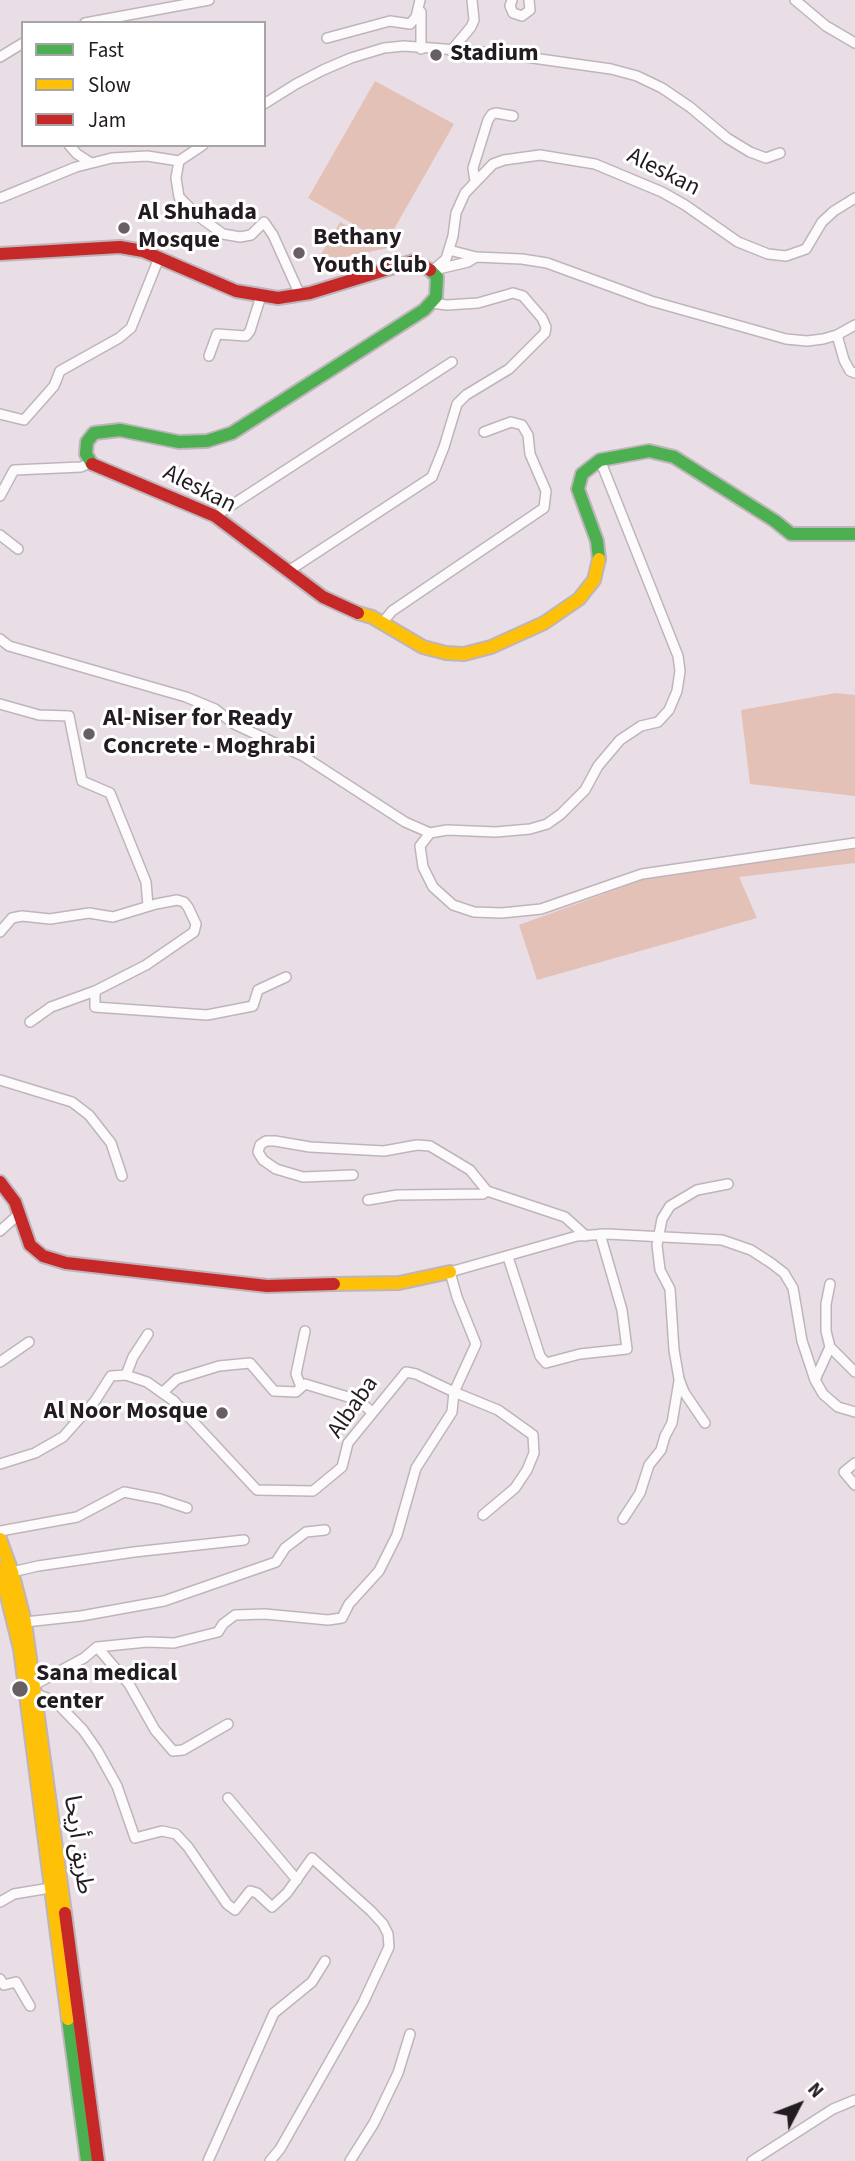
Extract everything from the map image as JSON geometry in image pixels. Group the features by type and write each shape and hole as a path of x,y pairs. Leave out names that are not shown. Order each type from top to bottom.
{"street":[{"path":"95,21 204,0"},
{"path":"327,38 390,21 410,24 416,17 420,0"},
{"path":"420,0 421,49"},
{"path":"451,51 474,20 472,0"},
{"path":"508,1 513,13 522,16 530,10 529,0"},
{"path":"795,0 826,26 855,43"},
{"path":"0,58 21,44"},
{"path":"266,103 296,84 351,58 384,48 404,46 497,53 585,65 637,76 663,88 691,107 727,138 750,152 765,158 780,153"},
{"path":"475,181 473,168 488,120 496,113 513,116"},
{"path":"71,147 76,154 91,163"},
{"path":"0,198 91,163 112,158 147,156 179,161 200,147"},
{"name":"Aleskan","path":"432,271 446,258 456,213 465,192 493,164 512,159 540,155 595,164 662,192 752,249 768,254 786,256 806,249 822,222 855,198"},
{"path":"179,161 176,178 178,197 223,234 240,237 251,235 264,222 273,235 300,295"},
{"path":"0,254 120,247 159,257 236,291 278,298 300,295 414,261 424,263 437,277 436,297 431,303"},
{"path":"449,250 476,257 547,263 650,301 786,339 807,341 837,335 855,325"},
{"path":"0,414 24,419 54,386 60,371 119,338 131,328 159,257"},
{"path":"432,271 468,262 476,257"},
{"path":"289,570 432,477 457,404 466,395 509,369 545,333 546,327 542,318 523,296 513,293 478,303 431,303"},
{"path":"209,356 217,334 246,336 261,296"},
{"name":"Aleskan","path":"431,303 232,433 208,441 179,442 120,430 104,430 94,433 87,442 86,454 90,463 215,516 324,597 383,622 424,647 446,653 464,654 491,647 544,623 579,599 594,580 599,559 597,541 579,489 582,474 600,460"},
{"path":"837,335 844,360 850,371 855,373"},
{"path":"215,516 452,362"},
{"path":"383,622 392,611 544,508 546,491 530,454 528,435 522,425 511,422 484,432"},
{"path":"0,639 9,646 186,697 215,709 234,724 303,757 405,822 430,833 447,830 519,830 547,824 561,814 584,790 598,766 620,740 641,726 658,722 669,710 677,691 680,671 678,656 600,460 649,451 674,457 791,534 855,534"},
{"path":"0,496 14,470 81,467 90,463"},
{"path":"0,535 18,549"},
{"path":"0,704 39,715 69,716 82,782 110,793 146,882 148,906"},
{"path":"430,833 420,846 423,867 433,887 453,905 474,912 502,913 541,909 642,874 855,843"},
{"path":"0,932 12,918 22,916 50,919 89,913 113,917 177,900 184,902 196,928 146,965 95,991 51,1007 30,1022"},
{"path":"95,991 95,1007 207,1015 253,1006 258,990 286,977"},
{"path":"0,1080 72,1101 89,1115 111,1143 122,1175"},
{"path":"353,1175 303,1177 276,1168 263,1160 258,1152 260,1145 266,1141 310,1147 384,1151 417,1145 430,1146 470,1170 487,1191 565,1217 586,1236"},
{"path":"0,1182 15,1202 30,1245 43,1256 66,1263 267,1286 399,1283 600,1234 722,1240 751,1250 784,1273 793,1288 802,1341 815,1380 823,1394 838,1407 855,1412"},
{"path":"705,1423 679,1380 670,1289 660,1270 657,1245 662,1219 670,1206 697,1190 728,1184"},
{"path":"368,1200 397,1195 482,1194 487,1191"},
{"path":"0,1231 19,1214"},
{"path":"508,1256 540,1356 546,1363 580,1354 627,1349 622,1310 600,1234"},
{"path":"270,2161 280,2149 363,2003 389,1947 388,1934 383,1924 312,1858 287,1893 272,1906 257,1893 250,1891 235,1910 227,1905 188,1847 176,1834 162,1831 135,1838 117,1786 97,1750 83,1730 55,1701 35,1689 97,1647 147,1642 174,1643 218,1633 223,1624 234,1615 265,1614 328,1620 342,1618 349,1604 379,1571 397,1535 416,1468 452,1412 454,1392 476,1344 450,1272"},
{"path":"830,1284 826,1304 826,1331 830,1347 855,1372"},
{"path":"301,1387 296,1374 305,1331"},
{"path":"0,1464 36,1453 62,1437 95,1401 111,1376 126,1375 133,1357 148,1334"},
{"path":"0,1362 29,1342"},
{"path":"815,1380 830,1347"},
{"path":"162,1393 177,1379 219,1366 250,1363 274,1391 296,1392 305,1384 358,1400 372,1412"},
{"name":"Albaba","path":"126,1375 146,1382 174,1401 257,1490 313,1491 342,1467 348,1443 407,1372 454,1392"},
{"path":"623,1519 640,1493 649,1465 661,1450 664,1436 672,1423 679,1380"},
{"path":"454,1392 498,1410 533,1434 534,1453 527,1470 515,1488 483,1515"},
{"path":"855,1463 844,1472 855,1485"},
{"path":"0,1531 77,1517 124,1492 187,1508"},
{"path":"24,1622 81,1616 164,1601 276,1562 285,1548 306,1532 325,1530"},
{"name":"طريق أريحا","path":"0,1539 6,1570 24,1622 35,1689 98,2161"},
{"path":"6,1570 244,1540"},
{"name":"طريق أريحا","path":"6,1570 5,1606 23,1670 87,2161"},
{"path":"97,1647 129,1684 155,1730 173,1751 183,1750 228,1724"},
{"path":"228,1798 297,1880"},
{"path":"0,1902 14,1894 50,1888"},
{"path":"208,2161 274,2013 312,1982 325,1961"},
{"path":"0,1979 4,1985 16,1982 30,2006"},
{"path":"350,2161 374,2123 392,2086 410,2034"},
{"path":"752,2161 833,2109 855,2100"}],"shaded area":[{"path":"375,81 454,124 386,243 308,198"},
{"path":"340,222 388,248 340,258 320,256"},
{"path":"836,693 855,695 855,796 750,784 741,710"},
{"path":"855,840 855,863 739,877 757,918 537,980 519,925 683,865"}],"traffic: fast":[{"path":"92,464 86,454 87,442 94,433 120,430 179,442 207,441 232,433 424,310 436,297 437,277 430,270"},
{"path":"599,559 597,541 578,489 582,474 600,460 649,451 674,457 791,534 855,534"},
{"path":"68,2019 87,2161"}],"traffic: slow":[{"path":"358,613 372,617 423,647 464,654 491,647 544,623 579,599 594,580 599,559"},
{"path":"334,1284 399,1283 450,1272"},
{"path":"0,1539 25,1622 65,1913"},
{"path":"0,1568 20,1649 68,2019"}],"traffic: jam":[{"path":"0,254 120,247 143,251 236,291 278,298 310,293 414,261 430,270"},
{"path":"92,464 215,516 323,597 358,613"},
{"path":"0,1182 15,1202 30,1245 43,1256 66,1263 267,1286 334,1284"},
{"path":"65,1913 98,2161"}],"place":[{"name":"Stadium","path":"436,55"},
{"name":"Al Shuhada Mosque","path":"124,228"},
{"name":"Bethany Youth Club","path":"299,253"},
{"name":"Al-Niser for Ready Concrete - Moghrabi","path":"89,734"},
{"name":"Al Noor Mosque","path":"222,1413"},
{"name":"Sana medical center","path":"20,1689"}]}
